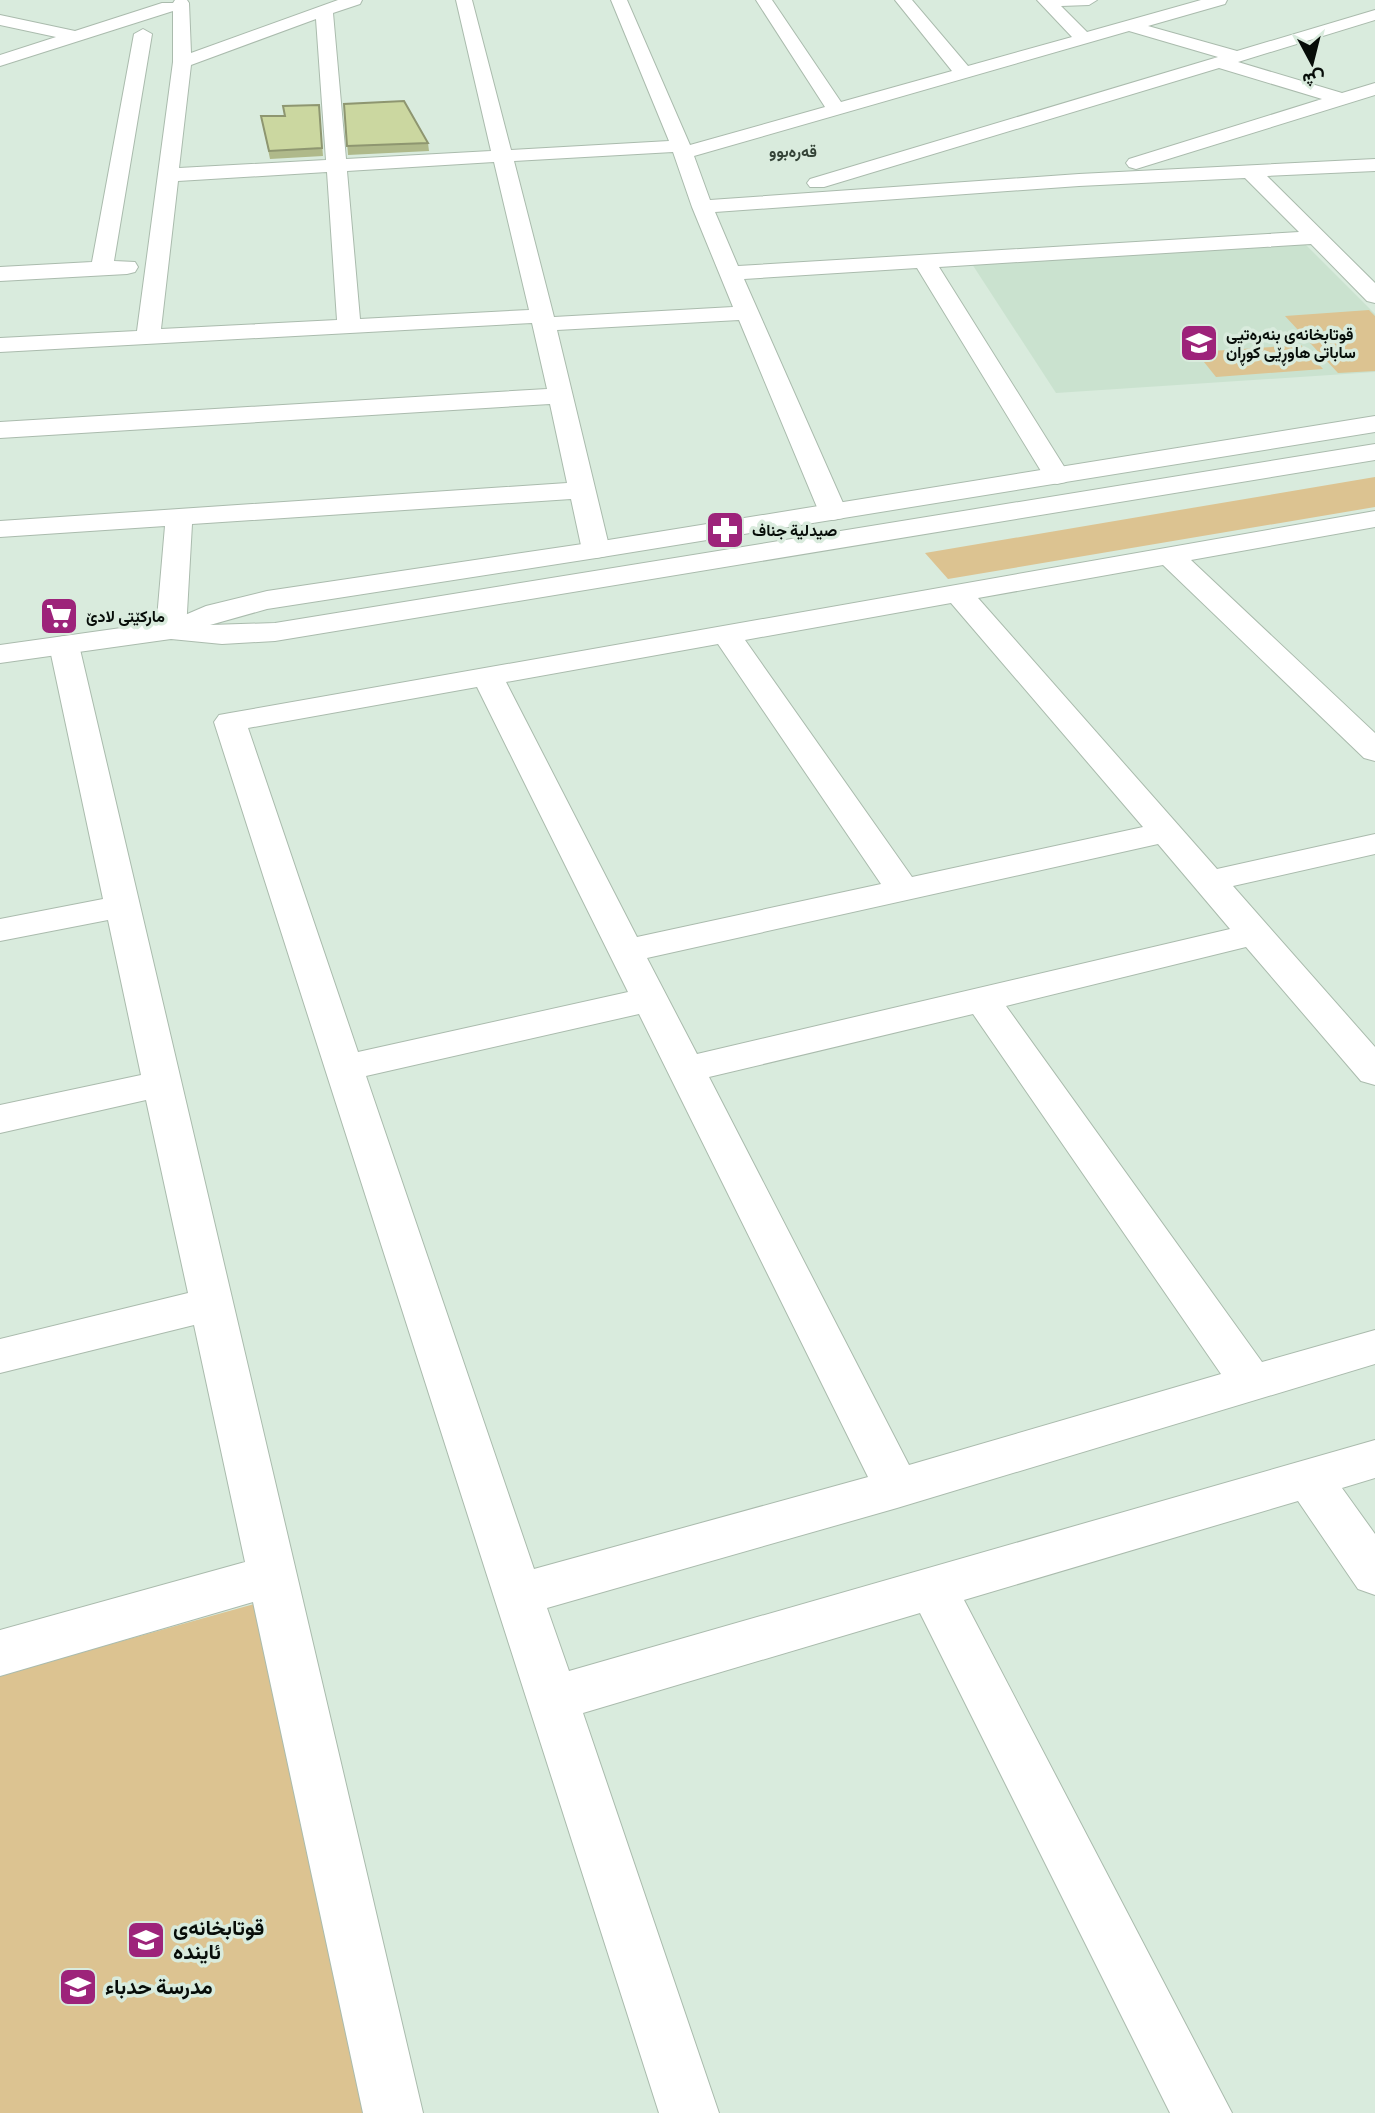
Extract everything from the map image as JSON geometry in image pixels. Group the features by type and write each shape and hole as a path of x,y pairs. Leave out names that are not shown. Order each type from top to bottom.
{"street":[{"path":"182,62 354,0"},
{"path":"464,0 543,320 596,550"},
{"path":"619,0 682,150 702,206 834,512"},
{"path":"764,0 835,108"},
{"path":"903,0 963,72"},
{"path":"1046,1 1089,0"},
{"path":"168,176 501,156 682,150 1219,0"},
{"path":"1046,1 1084,39"},
{"path":"0,61 74,36 184,7"},
{"path":"104,257 136,36 184,7"},
{"path":"148,338 182,62 184,7"},
{"path":"324,11 349,326"},
{"path":"749,204 1375,15"},
{"path":"0,20 74,36"},
{"path":"1130,26 1238,57"},
{"path":"1219,62 1344,100"},
{"path":"1079,180 1375,89"},
{"path":"702,206 1079,180 1375,165"},
{"path":"1250,172 1375,296"},
{"path":"730,272 1315,237"},
{"path":"0,253 73,249 104,257 159,265"},
{"path":"0,274 104,257"},
{"path":"924,261 1057,476"},
{"path":"0,345 349,326 748,313"},
{"path":"0,430 559,396"},
{"path":"171,630 216,612 267,600 596,550 1375,424"},
{"path":"0,654 171,630 222,635 275,632 1375,452"},
{"path":"0,529 583,490"},
{"path":"171,630 179,516"},
{"path":"689,2113 230,722 1375,519"},
{"path":"1170,556 1375,751"},
{"path":"958,593 1375,1072"},
{"path":"726,634 902,890"},
{"path":"64,645 393,2113"},
{"path":"488,678 897,1488"},
{"path":"626,951 1166,832"},
{"path":"1209,881 1375,844"},
{"path":"0,930 123,906"},
{"path":"686,1070 1255,934"},
{"path":"344,1068 651,999"},
{"path":"982,999 1252,1383"},
{"path":"0,1119 163,1083"},
{"path":"0,1356 212,1304"},
{"path":"519,1595 1375,1348"},
{"path":"552,1699 1375,1459"},
{"path":"1309,1478 1375,1574"},
{"path":"0,1653 272,1576"},
{"path":"932,1588 1202,2113"}],"shaded area":[{"name":"قوتابخانەی بنەڕەتیی ساباتی هاوڕێی کوڕان","path":"1305,244 1375,314 1375,372 1056,393 972,264"},
{"path":"1369,310 1375,316 1375,371 1338,373 1285,316"},
{"path":"1301,345 1323,369 1216,377 1196,352"},
{"path":"1375,477 1375,507 948,579 925,553"},
{"path":"261,1602 368,2113 0,2113 0,1675"}],"building":[{"path":"404,101 428,143 347,146 344,104"},
{"path":"319,105 322,148 269,151 261,116 285,116 283,106"}],"place":[{"name":"قوتابخانەی بنەڕەتیی ساباتی هاوڕێی کوڕان","path":"1199,343"},
{"name":"صيدلية جناف","path":"725,530"},
{"name":"ماركێتی لادێ","path":"59,616"},
{"name":"قوتابخانەی ئایندە","path":"146,1940"},
{"name":"مدرسة حدباء","path":"78,1987"}],"district":[{"name":"قەرەبوو","path":"793,151"}]}
